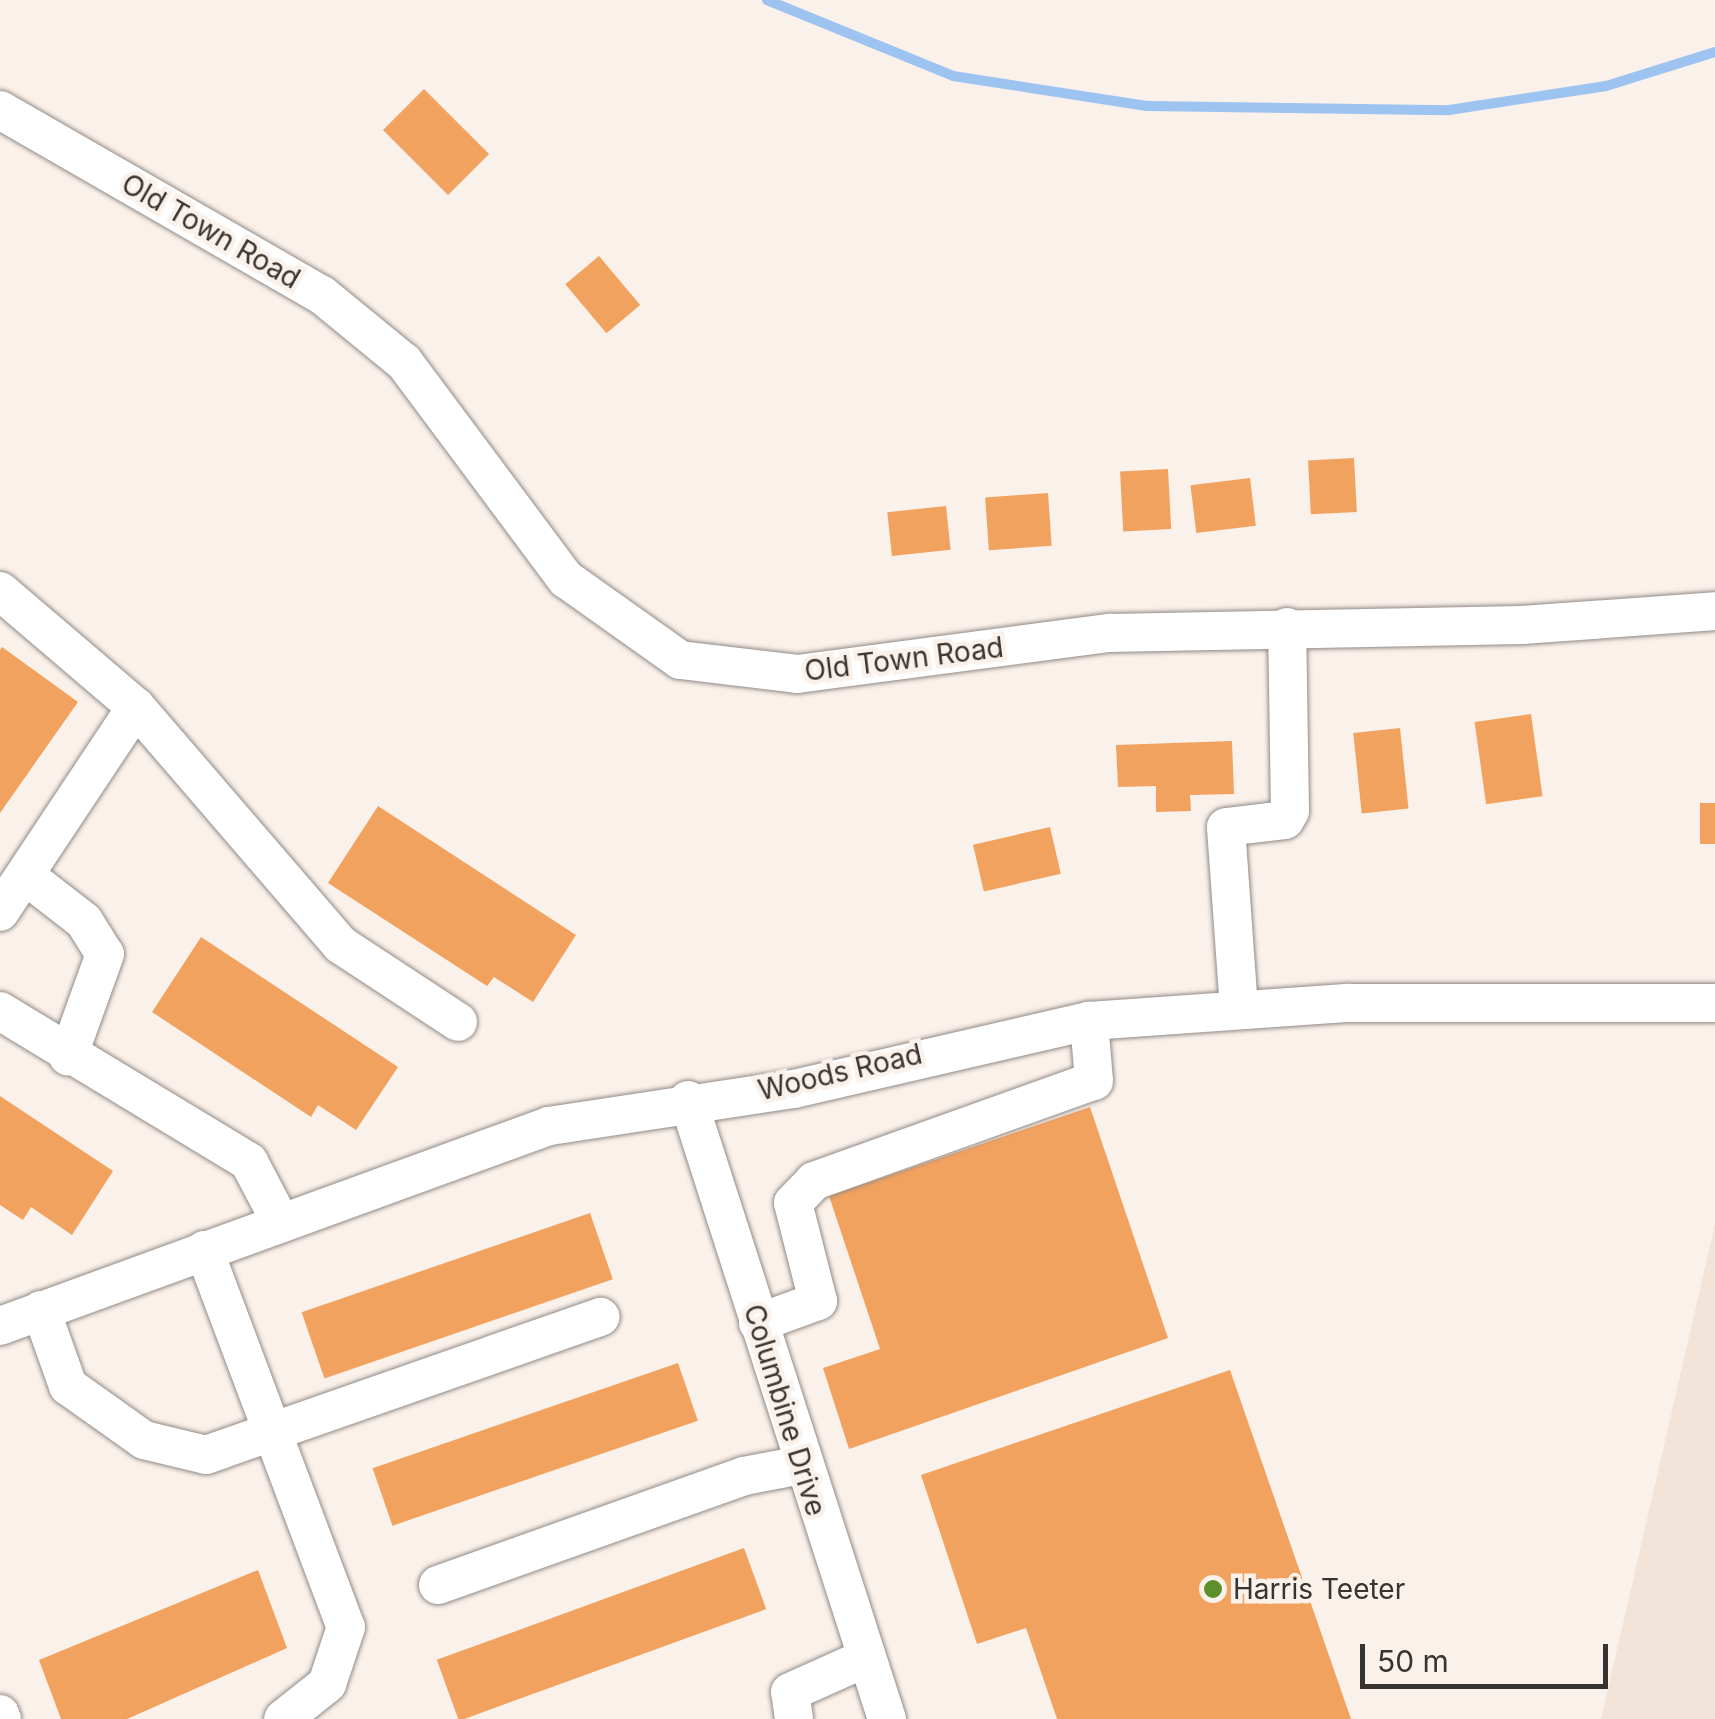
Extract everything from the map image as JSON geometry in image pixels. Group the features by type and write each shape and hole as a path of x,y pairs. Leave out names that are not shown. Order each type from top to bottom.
{"street":[{"name":"Old Town Road","path":"0,110 322,295 404,362 566,579 680,660 797,674 1109,633 1287,626 1522,625 1715,611"},
{"path":"0,591 136,707 341,946 458,1022"},
{"path":"1239,1009 1226,827 1285,820 1290,811 1287,626"},
{"path":"0,912 136,707"},
{"path":"26,876 84,921 105,954 68,1056"},
{"name":"Woods Road","path":"0,1326 549,1126 688,1100 794,1089 1089,1021 1239,1009 1715,1002"},
{"path":"0,1012 250,1162 281,1222"},
{"path":"758,1323 818,1301 793,1203 814,1181 1094,1081 1089,1021"},
{"name":"Columbine Drive","path":"688,1100 800,1465 888,1719"},
{"path":"204,1250 346,1627 327,1684 283,1719"},
{"path":"41,1310 68,1386 144,1440 206,1456 277,1437 602,1317"},
{"path":"438,1585 744,1476 800,1465"},
{"path":"794,1719 790,1692 866,1658"}],"shaded area":[{"path":"1715,1224 1715,1719 1601,1719"}],"building":[{"path":"424,89 489,154 448,195 383,130"},
{"path":"599,256 640,305 606,333 565,284"},
{"path":"1354,458 1357,512 1311,514 1308,460"},
{"path":"1168,469 1171,529 1123,531 1120,472"},
{"path":"1250,478 1256,526 1196,533 1190,485"},
{"path":"1048,493 1052,546 989,550 985,497"},
{"path":"946,506 951,550 892,556 887,512"},
{"path":"2,647 78,702 0,813 0,650"},
{"path":"1531,714 1543,796 1486,804 1475,722"},
{"path":"1400,728 1408,809 1362,813 1353,733"},
{"path":"1232,741 1234,794 1190,795 1191,811 1156,812 1156,786 1118,787 1116,745"},
{"path":"1700,803 1715,803 1715,844 1700,844"},
{"path":"378,806 576,935 533,1002 494,977 487,986 328,883"},
{"path":"1050,827 1061,874 984,892 973,845"},
{"path":"201,937 398,1067 356,1130 318,1105 311,1117 152,1012"},
{"path":"0,1096 113,1171 72,1235 31,1207 23,1220 0,1205"},
{"path":"1090,1107 1168,1338 849,1449 823,1368 880,1349 829,1196"},
{"path":"590,1213 613,1279 324,1378 302,1312"},
{"path":"678,1363 698,1421 392,1526 373,1468"},
{"path":"1230,1370 1351,1719 1057,1719 1026,1628 977,1644 921,1475"},
{"path":"744,1548 766,1609 464,1719 458,1719 437,1660"},
{"path":"258,1570 287,1648 127,1719 61,1719 39,1660"}],"waterway":[{"path":"767,0 953,76 1147,106 1449,110 1606,86 1715,52"}],"place":[{"name":"Harris Teeter","path":"1213,1589"}]}
